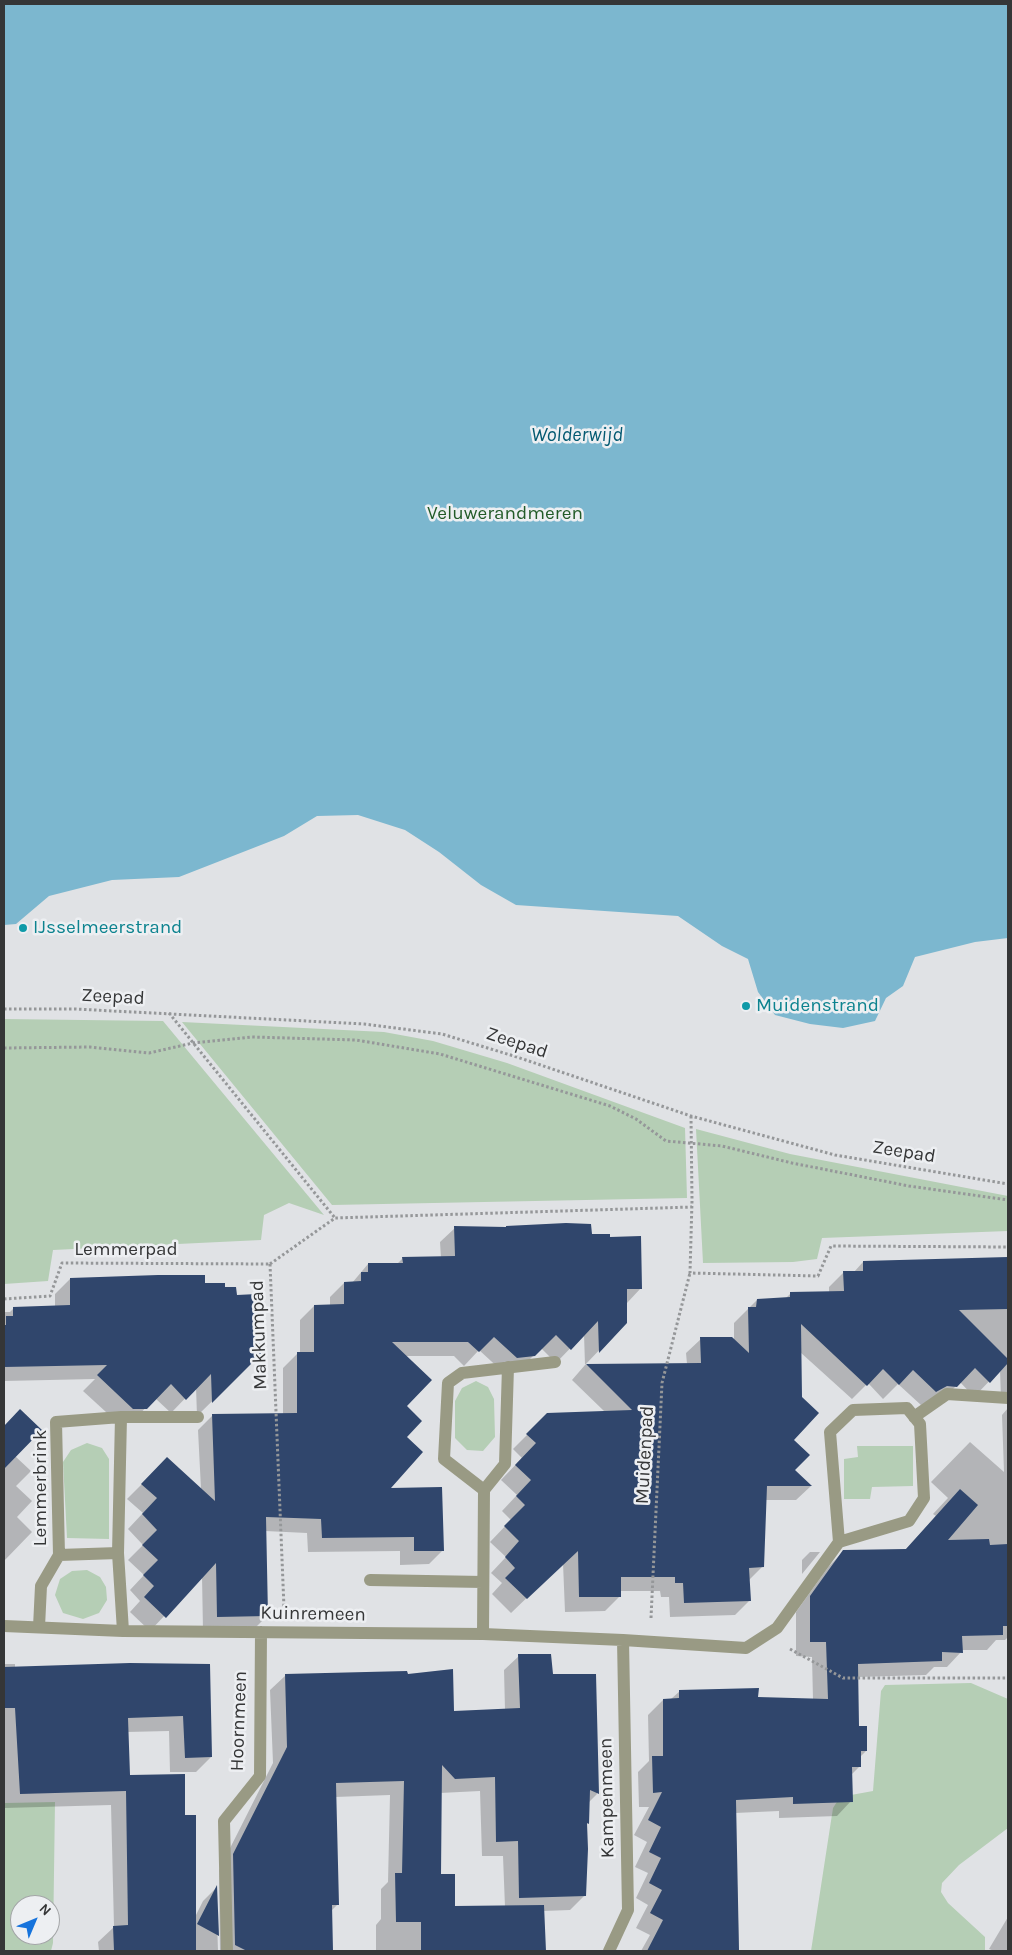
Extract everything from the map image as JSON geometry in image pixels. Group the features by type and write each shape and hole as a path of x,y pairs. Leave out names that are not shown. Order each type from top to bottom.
{"street":[{"path":"484,1490 444,1459 448,1383 462,1373 555,1362"},
{"path":"483,1634 484,1490 505,1464 508,1367"},
{"path":"914,1417 947,1394 1008,1398"},
{"path":"907,1408 920,1424 924,1498 909,1521 839,1542 830,1432 853,1410 907,1408"},
{"path":"121,1417 118,1553 123,1631"},
{"name":"Lemmerbrink","path":"38,1627 41,1586 60,1555 56,1422 121,1417 198,1417"},
{"name":"Kuinremeen","path":"4,1626 123,1631 483,1634 650,1641 746,1648 777,1628 839,1542"},
{"name":"Lemmerbrink","path":"60,1555 118,1553"},
{"path":"370,1580 483,1582"},
{"name":"Hoornmeen","path":"227,1951 224,1821 260,1776 261,1632"},
{"name":"Kampenmeen","path":"609,1951 628,1910 623,1640"}],"path":[{"name":"Zeepad","path":"4,1009 75,1009 364,1024 442,1034 517,1057 691,1116 834,1155 1008,1184"},
{"path":"169,1014 335,1218 692,1207"},
{"path":"4,1048 90,1047 149,1053 193,1043 252,1037 356,1040 440,1054 610,1106 636,1119 666,1141 722,1146 792,1163 909,1186 1008,1200"},
{"name":"Muidenpad","path":"650,1641 662,1383 690,1273 692,1207 691,1116"},
{"name":"Makkumpad","path":"285,1632 270,1264 335,1218"},
{"path":"690,1273 818,1276 831,1246 1008,1247"},
{"name":"Lemmerpad","path":"4,1298 50,1296 62,1263 270,1264"},
{"path":"766,1635 843,1678 1008,1678"}],"green space":[{"path":"4,1019 163,1021 324,1215 289,1203 264,1215 261,1240 53,1250 48,1281 4,1284"},
{"path":"182,1022 384,1032 433,1041 507,1063 685,1128 687,1198 332,1205"},
{"path":"696,1129 790,1154 1008,1196 1008,1231 822,1238 817,1259 793,1262 703,1263"},
{"path":"476,1381 488,1387 494,1399 495,1437 483,1451 467,1450 455,1438 455,1401 462,1388"},
{"path":"87,1443 102,1448 109,1459 109,1539 67,1538 63,1462 71,1450"},
{"path":"857,1446 913,1446 913,1486 872,1487 870,1499 844,1499 844,1459 858,1457"},
{"path":"87,1570 100,1577 106,1587 107,1600 99,1613 83,1619 63,1613 55,1595 60,1579 72,1571"},
{"path":"971,1683 1008,1699 1008,1828 959,1865 942,1883 941,1892 948,1903 985,1937 985,1951 811,1951 833,1808 840,1797 873,1791 881,1691 885,1685"},
{"path":"55,1802 54,1895 10,1895 10,1945 52,1945 51,1951 4,1951 4,1803"}],"water":[{"name":"Wolderwijd","path":"4,4 1008,4 1008,938 975,942 915,957 903,986 886,998 875,1021 843,1028 810,1024 775,1015 758,992 748,959 722,946 678,916 516,905 481,885 439,852 405,830 358,815 317,816 284,836 179,877 112,880 49,896 16,924 4,925"}],"building":[{"path":"566,1223 591,1224 592,1234 610,1234 610,1237 641,1236 642,1289 627,1289 627,1323 599,1353 598,1321 571,1350 556,1335 535,1356 517,1358 494,1337 479,1352 468,1342 392,1342 432,1380 407,1406 422,1421 407,1437 423,1452 391,1488 442,1487 444,1551 414,1551 414,1537 322,1538 321,1519 266,1517 268,1616 217,1617 216,1563 166,1618 144,1597 154,1586 143,1575 158,1560 142,1545 157,1530 142,1514 157,1498 141,1484 167,1457 215,1501 212,1414 297,1413 297,1352 314,1352 314,1305 344,1304 344,1282 361,1281 361,1272 368,1272 368,1263 403,1263 402,1257 455,1256 454,1226 506,1227"},
{"path":"1008,1257 1008,1309 959,1310 1008,1359 1008,1363 990,1383 975,1368 957,1387 947,1386 936,1392 913,1370 899,1385 883,1369 867,1386 801,1324 802,1397 819,1413 794,1440 810,1455 795,1470 812,1486 767,1486 764,1567 749,1568 751,1601 684,1603 683,1583 675,1583 675,1577 621,1577 621,1597 579,1597 578,1551 527,1599 505,1578 515,1568 505,1557 519,1541 504,1526 525,1505 516,1496 531,1480 515,1465 536,1443 526,1434 547,1413 632,1410 586,1364 701,1363 700,1337 732,1337 749,1353 748,1307 756,1307 757,1299 790,1297 790,1292 844,1291 843,1271 863,1271 863,1261"},
{"path":"205,1275 205,1283 225,1283 225,1287 236,1287 237,1295 257,1294 258,1335 260,1335 261,1354 212,1403 211,1374 186,1400 171,1384 147,1409 133,1409 97,1375 107,1365 4,1367 4,1325 6,1325 6,1316 13,1316 13,1307 70,1305 70,1278"},
{"path":"20,1409 42,1430 4,1469 4,1426"},
{"path":"960,1489 978,1505 948,1540 989,1539 990,1545 1008,1544 1008,1626 1003,1626 1003,1635 962,1636 963,1653 942,1652 942,1661 858,1664 859,1726 867,1726 867,1751 861,1751 861,1767 852,1767 853,1802 793,1804 793,1797 736,1800 739,1951 647,1951 663,1920 650,1913 662,1890 649,1883 661,1858 649,1852 661,1827 648,1820 662,1792 653,1793 652,1756 663,1756 663,1699 679,1698 679,1690 759,1688 758,1697 828,1699 826,1642 810,1642 810,1596 843,1550 906,1549"},
{"path":"518,1654 551,1654 553,1674 596,1674 599,1794 590,1790 589,1824 587,1823 586,1896 519,1898 518,1841 496,1842 495,1777 455,1779 442,1765 441,1874 455,1874 455,1906 544,1905 546,1951 421,1951 421,1922 396,1922 395,1873 402,1873 404,1781 336,1783 339,1905 332,1905 333,1951 247,1951 235,1945 233,1854 287,1747 285,1674 407,1671 408,1674 453,1669 454,1711 520,1708"},
{"path":"130,1663 210,1664 212,1757 185,1758 183,1716 128,1718 130,1775 185,1774 185,1815 196,1815 196,1951 114,1951 113,1926 128,1925 126,1791 20,1794 15,1708 4,1708 4,1667"},
{"path":"217,1885 219,1936 197,1924"}],"place":[{"name":"IJsselmeerstrand","path":"23,928"},
{"name":"Muidenstrand","path":"746,1006"}],"park label":[{"name":"Veluwerandmeren","path":"505,514"}]}
